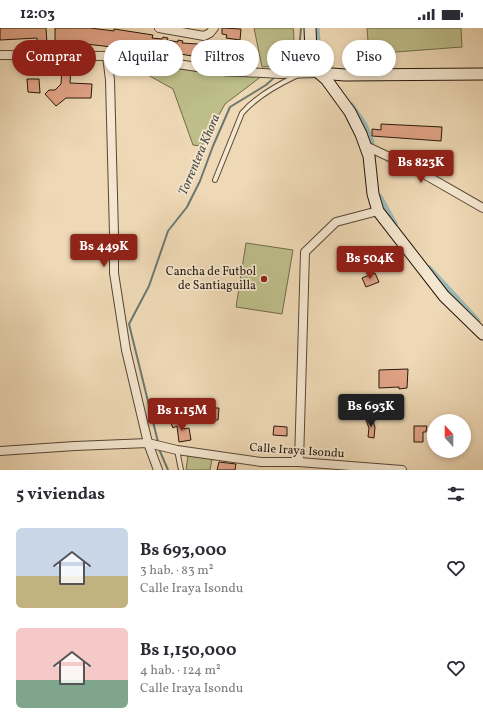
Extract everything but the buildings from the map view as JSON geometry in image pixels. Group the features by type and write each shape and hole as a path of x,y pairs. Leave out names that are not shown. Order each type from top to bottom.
{"street":[{"path":"159,28 204,36 210,33 214,28"},
{"path":"310,28 310,40"},
{"path":"0,55 104,56"},
{"path":"183,65 224,71 267,73"},
{"path":"334,74 483,74"},
{"path":"110,76 114,273 126,350 158,470"},
{"path":"323,76 350,112 357,124 366,146 370,165 373,194 378,211 444,296 483,334"},
{"path":"366,146 415,169 483,208"},
{"path":"299,462 306,252 336,222 378,211"},
{"name":"Calle Iraya Isondu","path":"0,451 75,446 151,444 176,450 261,462 299,462 402,470"}],"lane":[{"path":"215,180 242,113 249,105 277,86 296,76"},
{"path":"176,450 181,470"}],"green space":[{"path":"254,28 293,28 294,40 267,40 267,67 262,67 259,52 259,40 256,40"},
{"path":"367,28 461,28 462,47 396,52 396,40 368,40"},
{"path":"183,69 191,70 191,76 262,76 225,104 202,146 193,145 173,89 150,76 183,76"},
{"name":"Cancha de Futbol de Santiaguilla","path":"246,243 293,250 282,314 236,307"},
{"path":"188,456 212,459 210,470 186,470"}],"waterway":[{"name":"Torrentera Khora","path":"300,40 301,28"},
{"path":"316,28 317,40"},
{"name":"Torrentera Khora","path":"158,442 129,324 149,286 168,231 187,207 200,181 230,107 266,85 276,76"},
{"path":"351,106 364,125 371,142"},
{"path":"379,197 394,224"},
{"path":"429,269 477,321"},
{"name":"Torrentera Khora","path":"159,449 168,470"}],"place":[{"name":"Cancha de Futbol de Santiaguilla","path":"264,279"}]}
